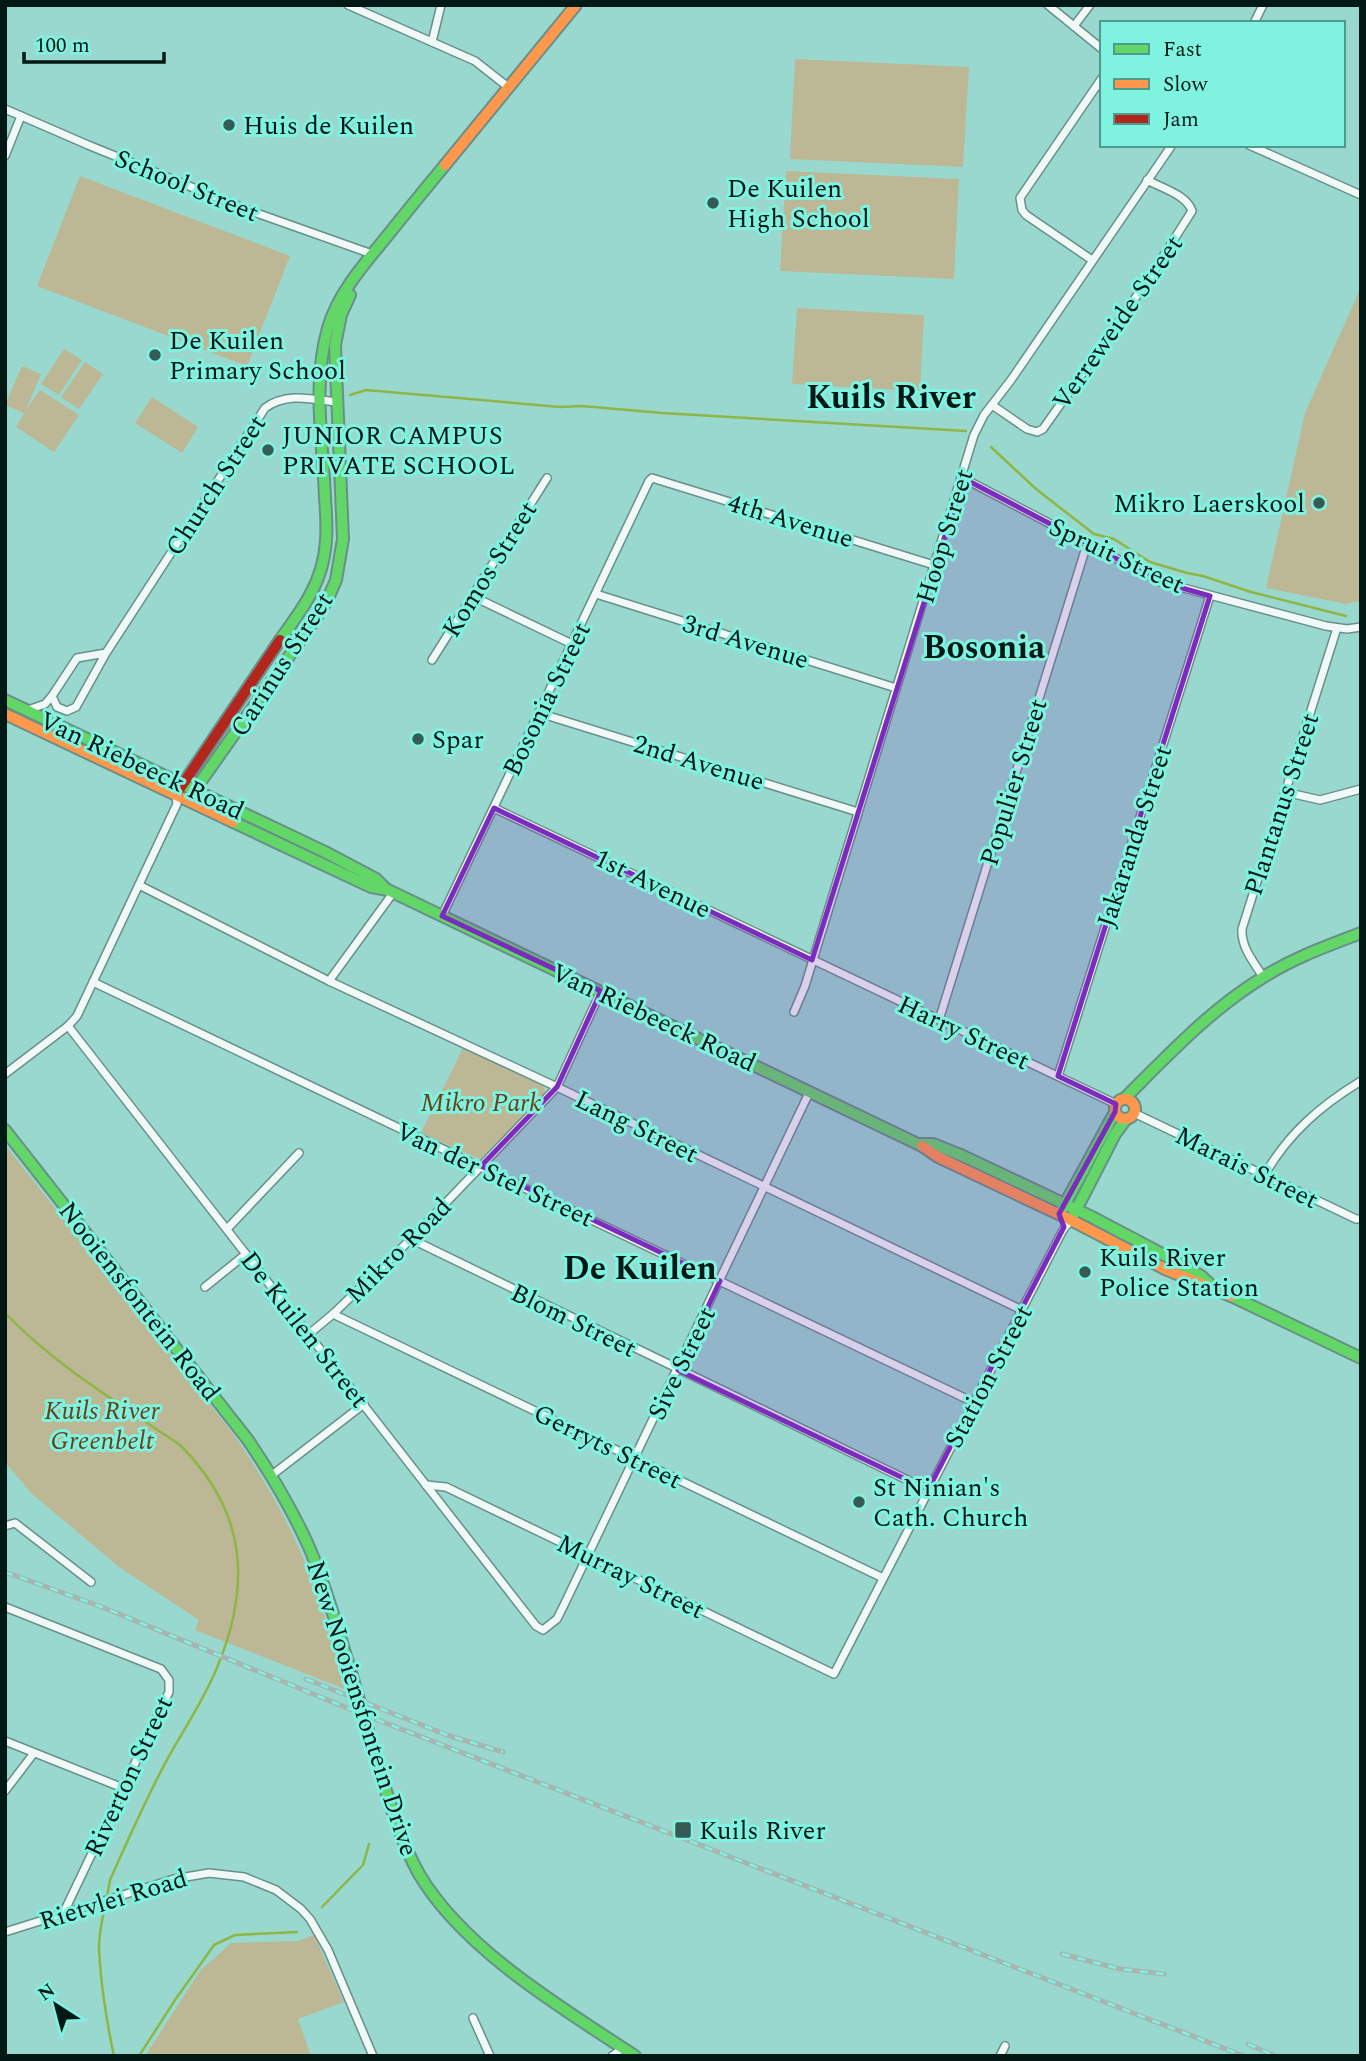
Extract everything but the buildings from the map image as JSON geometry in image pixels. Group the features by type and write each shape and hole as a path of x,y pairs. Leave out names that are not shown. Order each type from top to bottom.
{"street":[{"path":"348,5 475,61 508,87"},
{"path":"432,42 441,5"},
{"path":"320,400 328,328 348,285 576,5"},
{"path":"1048,5 1100,47"},
{"path":"1073,26 1090,5"},
{"path":"1255,21 1263,5"},
{"path":"1092,260 1026,215 1020,198 1100,81"},
{"name":"School Street","path":"5,109 248,210 372,254"},
{"path":"5,156 21,116"},
{"name":"Hoop Street","path":"794,1012 805,986 974,435 1171,147"},
{"path":"1253,147 1361,195"},
{"name":"Verreweide Street","path":"992,405 1027,429 1037,432 1043,429 1150,277 1192,211 1184,199 1147,180"},
{"path":"336,402 334,359 337,334 345,304 357,276"},
{"name":"Church Street","path":"52,696 54,703 63,710 76,707 106,653 265,408 283,399 336,402"},
{"name":"Carinus Street","path":"180,799 182,784 303,608 318,580 327,539 320,400"},
{"name":"Carinus Street","path":"180,799 195,790 316,618 336,580 343,539 336,402"},
{"name":"Komos Street","path":"432,660 547,478"},
{"name":"4th Avenue","path":"649,481 657,478 934,565"},
{"name":"Spruit Street","path":"962,478 1161,582 1337,628 1361,627"},
{"name":"Bosonia Street","path":"442,916 649,481"},
{"name":"Populier Street","path":"939,1020 1087,544"},
{"name":"3rd Avenue","path":"596,594 896,688"},
{"path":"472,596 572,644"},
{"name":"Jakaranda Street","path":"1058,1076 1210,596"},
{"name":"Plantanus Street","path":"1263,977 1244,948 1242,929 1337,628"},
{"path":"28,711 38,708 52,696 77,658 106,653"},
{"name":"Van Riebeeck Road","path":"5,700 325,852 376,879 390,891"},
{"name":"2nd Avenue","path":"539,713 858,812"},
{"name":"Van Riebeeck Road","path":"5,714 371,887 390,891 919,1144 933,1144 963,1156 1062,1209 1070,1219 1177,1274 1213,1287 1361,1358"},
{"path":"1285,792 1320,800 1361,789"},
{"path":"5,1074 68,1026 77,1016 180,799"},
{"name":"1st Avenue","path":"494,808 812,960"},
{"name":"Lang Street","path":"139,885 329,981 1022,1310"},
{"path":"329,981 390,891"},
{"path":"1125,1108 1115,1134 1070,1219 1062,1209 1125,1108 1160,1063 1192,1031 1263,977 1308,953 1361,933"},
{"name":"Harry Street","path":"812,960 1125,1108"},
{"name":"Van der Stel Street","path":"93,982 973,1402"},
{"name":"Mikro Road","path":"309,1334 411,1239 557,1087 601,991"},
{"name":"De Kuilen Street","path":"68,1026 536,1626 543,1630"},
{"path":"1265,1174 1284,1143 1331,1099 1361,1081"},
{"name":"Sive Street","path":"543,1630 557,1619 589,1555 810,1091"},
{"name":"Marais Street","path":"1125,1108 1356,1219 1361,1219"},
{"name":"Nooiensfontein Road","path":"5,1130 232,1419 272,1475"},
{"path":"227,1229 299,1153"},
{"name":"Station Street","path":"834,1674 1070,1219"},
{"name":"Blom Street","path":"411,1239 928,1490"},
{"path":"205,1287 246,1254"},
{"name":"Gerryts Street","path":"333,1314 883,1578"},
{"path":"272,1475 364,1405"},
{"name":"New Nooiensfontein Drive","path":"272,1475 321,1578 404,1842 424,1881 452,1920 476,1943 633,2055"},
{"name":"Murray Street","path":"426,1485 446,1487 834,1674"},
{"path":"5,1526 15,1523 91,1582"},
{"name":"Riverton Street","path":"5,1607 161,1669 168,1676 170,1684 169,1692 63,1914"},
{"path":"5,1741 123,1788"},
{"path":"5,1791 34,1752"},
{"name":"Rietvlei Road","path":"5,1932 173,1879 209,1873 244,1877 276,1890 300,1909 322,1938 373,2056"},
{"path":"473,2018 491,2056"},
{"path":"1000,2056 1005,2046"},
{"path":"612,2056 622,2048"}],"highlighted area":[{"path":"963,478 1161,582 1210,596 1058,1076 1116,1104 1115,1112 1059,1214 1064,1227 928,1490 678,1370 720,1281 481,1166 557,1087 601,991 442,916 494,808 812,960"}],"green space":[{"path":"795,59 969,67 963,167 790,159"},
{"path":"786,171 959,179 954,279 780,271"},
{"path":"80,176 290,256 247,366 37,286"},
{"name":"Mikro Laerskool","path":"1361,287 1361,601 1346,604 1266,588 1305,413"},
{"path":"797,308 924,315 920,391 792,384"},
{"path":"64,349 82,360 59,395 41,384"},
{"path":"85,362 103,374 79,409 61,397"},
{"path":"22,366 41,374 26,410 40,390 79,415 54,452 16,427 24,413 5,405"},
{"path":"152,397 198,427 182,453 135,423"},
{"name":"Mikro Park","path":"463,1048 543,1086 545,1091 544,1096 480,1159 421,1133"},
{"name":"Kuils River Greenbelt","path":"5,1145 234,1435 255,1467 300,1550 347,1690 195,1630 199,1620 119,1567 31,1493 5,1462"},
{"path":"314,1935 344,2002 298,2019 311,2056 145,2056 200,1971 231,1943 298,1941"}],"waterway":[{"path":"350,395 366,390 560,407 582,406 966,431"},
{"path":"991,447 1036,489 1094,534 1114,539 1150,562 1346,616"},
{"name":"Kuils River","path":"5,1313 67,1367 180,1445 202,1470 219,1496 237,1551 238,1579 228,1639 203,1696 147,1799 110,1880 107,1897"},
{"path":"322,1907 363,1865 369,1844"},
{"name":"Kuils River","path":"105,1904 99,1947 104,2002 114,2056"},
{"path":"139,2056 214,1945 235,1935 297,1932"}],"railway":[{"path":"5,1572 102,1607 352,1710 1244,2056"},
{"path":"306,1679 447,1735 503,1752"},
{"path":"1062,1954 1120,1969 1164,1974"},
{"path":"1248,2044 1275,2056"}],"traffic: fast":[{"path":"280,640 303,608 320,572 324,554 326,517 319,392 328,328 338,303 353,279 445,165"},
{"path":"192,794 316,618 336,580 343,539 335,345 341,315 350,295"},
{"path":"5,700 325,852 376,879 387,890"},
{"path":"233,822 371,887 388,890 922,1146"},
{"path":"1124,1099 1190,1034 1243,991 1298,958 1361,933"},
{"path":"1061,1211 1115,1112"},
{"path":"1074,1214 1115,1134 1126,1119"},
{"path":"5,1130 248,1440 265,1466 309,1547 350,1669"},
{"path":"919,1144 933,1144 963,1156 1090,1216 1181,1264 1213,1287"},
{"path":"1231,1296 1361,1358"},
{"path":"376,1758 406,1846 419,1874 438,1902 461,1928 516,1975 635,2056"}],"traffic: slow":[{"path":"445,165 576,5"},
{"path":"5,714 233,822"},
{"path":"1125,1099 1132,1102 1135,1109 1132,1116 1125,1119 1118,1116 1115,1109 1118,1102 1125,1099"},
{"path":"922,1146 938,1157 1069,1219 1165,1269 1231,1296"}],"traffic: jam":[{"path":"179,790 280,640"},
{"path":"350,1669 376,1758"}],"place":[{"name":"Huis de Kuilen","path":"229,125"},
{"name":"De Kuilen High School","path":"713,203"},
{"name":"De Kuilen Primary School","path":"155,355"},
{"name":"JUNIOR CAMPUS PRIVATE SCHOOL","path":"268,450"},
{"name":"Mikro Laerskool","path":"1319,503"},
{"name":"Spar","path":"418,739"},
{"name":"Kuils River Police Station","path":"1085,1272"},
{"name":"St Ninian's Cath. Church","path":"859,1502"},
{"name":"Kuils River","path":"683,1830"}],"district":[{"name":"Kuils River","path":"891,396"},
{"name":"Bosonia","path":"984,646"},
{"name":"De Kuilen","path":"640,1267"}]}
